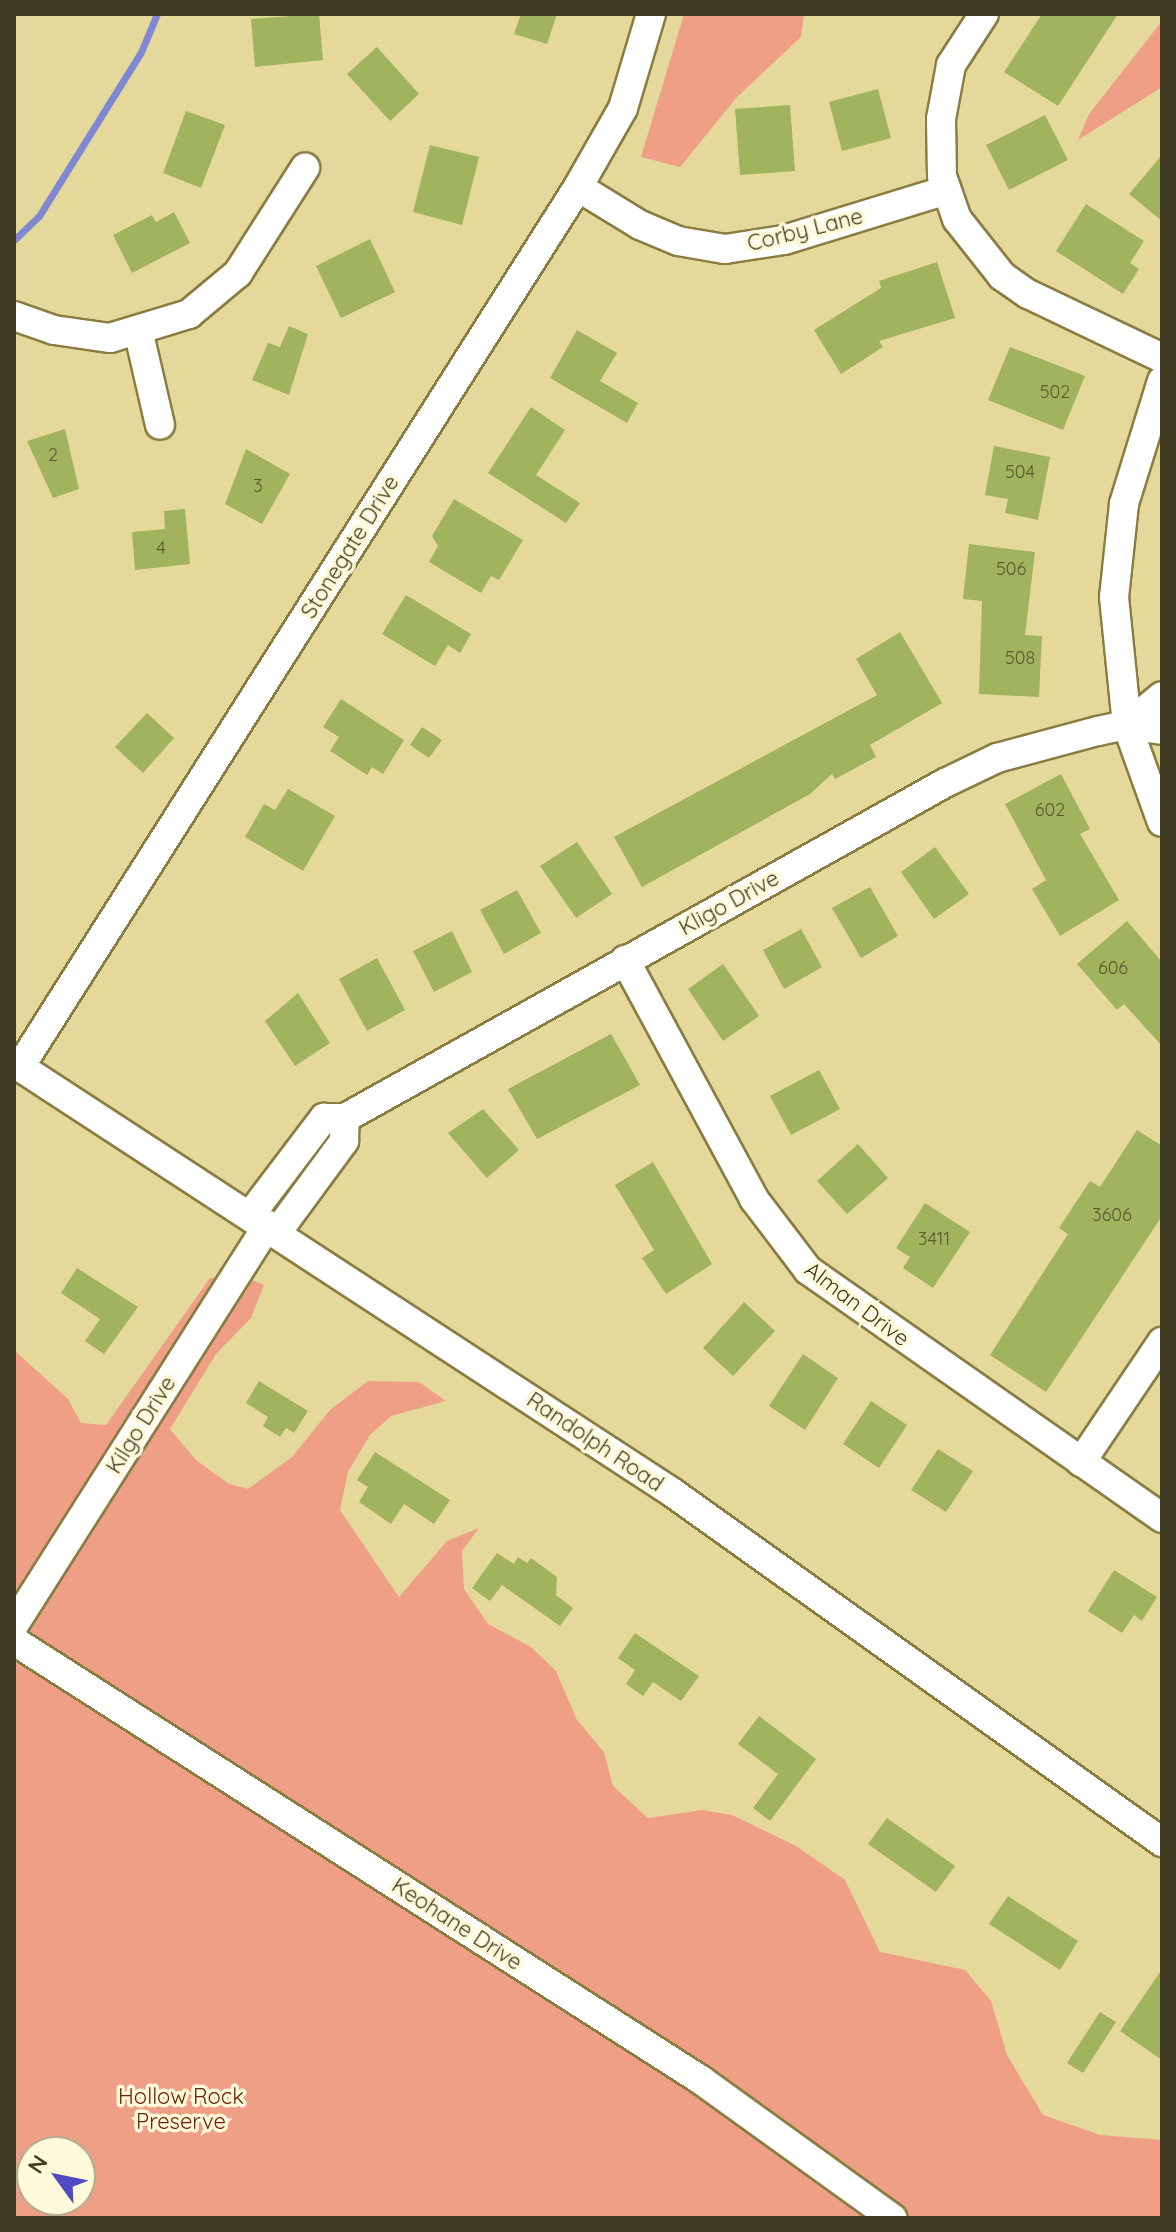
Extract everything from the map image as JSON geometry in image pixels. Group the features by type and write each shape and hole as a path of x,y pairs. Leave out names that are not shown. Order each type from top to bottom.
{"street":[{"name":"Stonegate Drive","path":"17,1065 578,187 623,108 651,14"},
{"path":"984,14 951,65 941,119 947,190 957,219 1002,276 1162,358"},
{"path":"14,316 84,337 139,334 189,314 238,273 305,168"},
{"name":"Corby Lane","path":"578,187 640,225 678,241 725,249 784,240 947,190"},
{"path":"139,334 160,425"},
{"path":"1162,381 1124,504 1116,637 1127,725 1162,822"},
{"name":"Kligo Drive","path":"1127,725 1162,696"},
{"name":"Kligo Drive","path":"265,1223 344,1141 345,1118 625,960 997,758 1127,725 1162,730"},
{"name":"Alman Drive","path":"625,960 754,1199 793,1253 835,1293 1162,1518"},
{"name":"Randolph Road","path":"17,1065 265,1223 673,1493 1162,1842"},
{"name":"Kilgo Drive","path":"14,1625 265,1223"},
{"path":"1081,1462 1162,1342"},
{"name":"Keohane Drive","path":"14,1641 701,2080 892,2218"}],"green space":[{"path":"684,14 804,14 801,37 737,97 680,167 641,157"},
{"path":"1162,21 1162,87 1078,140 1089,114"},
{"name":"Hollow Rock Preserve","path":"244,1276 264,1285 251,1318 216,1354 170,1429 196,1460 229,1484 248,1489 292,1457 330,1410 368,1381 419,1382 446,1401 391,1416 370,1435 348,1472 340,1510 399,1597 447,1541 479,1528 462,1551 464,1589 488,1624 531,1647 556,1671 577,1720 604,1752 613,1786 648,1818 702,1810 732,1815 796,1846 845,1880 880,1952 965,1970 991,2001 1007,2055 1043,2115 1100,2135 1162,2140 1162,2218 14,2218 14,1350 68,1399 81,1423 106,1425 210,1278"}],"building":[{"path":"319,14 323,60 255,67 251,19"},
{"path":"521,14 557,14 547,44 514,34"},
{"path":"1042,14 1118,14 1058,106 1004,72"},
{"path":"377,47 419,94 390,121 347,74"},
{"path":"878,89 891,138 842,151 829,102"},
{"path":"790,105 795,171 740,175 735,109"},
{"path":"186,111 225,125 201,188 163,173"},
{"path":"1045,115 1068,160 1009,190 986,145"},
{"path":"430,145 479,157 462,225 413,212"},
{"path":"1162,155 1162,221 1129,194"},
{"path":"1086,204 1144,241 1130,263 1139,269 1123,294 1056,251"},
{"path":"174,212 190,243 132,273 113,235 152,215 156,222"},
{"path":"370,239 395,292 341,318 316,266"},
{"path":"937,262 955,318 879,341 883,347 841,374 814,330 881,288 879,281"},
{"path":"289,326 308,334 289,395 252,380 268,343 280,347"},
{"path":"577,330 617,353 600,381 638,403 627,423 550,378"},
{"path":"1010,347 1085,376 1063,430 988,400"},
{"path":"531,407 565,430 536,475 580,503 566,523 488,473"},
{"path":"65,429 79,489 53,498 27,441"},
{"path":"994,446 1050,457 1038,520 1005,513 1008,499 985,495"},
{"path":"246,449 290,474 262,524 225,504"},
{"path":"454,499 523,540 499,580 491,576 481,593 429,562 438,546 432,536"},
{"path":"185,509 190,564 135,570 132,532 165,529 164,511"},
{"path":"969,544 1035,552 1025,635 1042,636 1039,697 979,694 982,601 963,599"},
{"path":"406,595 471,634 460,653 448,645 435,666 382,634"},
{"path":"900,632 942,703 870,745 876,757 835,779 832,774 810,794 642,887 614,837 877,695 856,659"},
{"path":"341,699 404,740 383,774 372,767 367,775 330,751 339,737 323,727"},
{"path":"147,713 174,738 143,773 115,747"},
{"path":"422,727 442,740 429,758 410,745"},
{"path":"1061,774 1090,829 1080,834 1119,900 1060,936 1032,889 1046,880 1005,804"},
{"path":"288,789 335,816 303,871 245,837 264,804 275,810"},
{"path":"577,842 612,894 576,918 540,866"},
{"path":"935,847 969,894 934,919 901,872"},
{"path":"870,887 898,936 861,958 832,908"},
{"path":"517,890 541,933 504,954 480,910"},
{"path":"1127,921 1162,962 1162,1046 1124,1004 1117,1010 1077,964"},
{"path":"801,929 822,967 784,989 763,950"},
{"path":"452,931 472,972 434,992 413,951"},
{"path":"377,958 405,1010 367,1031 339,979"},
{"path":"723,964 759,1016 723,1041 688,989"},
{"path":"298,993 330,1043 295,1066 265,1021"},
{"path":"611,1034 640,1085 537,1139 508,1089"},
{"path":"819,1070 840,1109 791,1135 770,1096"},
{"path":"483,1109 519,1150 487,1178 448,1133"},
{"path":"1137,1130 1162,1146 1162,1216 1046,1392 990,1355 1068,1234 1059,1228 1090,1181 1100,1187"},
{"path":"858,1144 888,1178 847,1214 817,1181"},
{"path":"653,1162 712,1264 666,1294 642,1258 654,1250 615,1185"},
{"path":"925,1203 970,1232 933,1288 903,1268 910,1257 896,1248"},
{"path":"77,1268 138,1307 104,1354 85,1341 100,1319 61,1293"},
{"path":"744,1302 775,1331 733,1376 703,1348"},
{"path":"803,1354 838,1378 805,1430 769,1406"},
{"path":"259,1381 308,1411 294,1433 286,1428 280,1437 263,1426 268,1417 246,1403"},
{"path":"871,1401 907,1425 879,1468 843,1444"},
{"path":"938,1449 973,1471 946,1512 911,1490"},
{"path":"375,1452 450,1500 434,1524 404,1504 391,1524 359,1502 368,1487 357,1480"},
{"path":"497,1553 514,1564 518,1557 527,1563 531,1558 557,1577 556,1595 573,1608 560,1626 502,1585 490,1601 472,1588"},
{"path":"1114,1570 1157,1597 1142,1621 1134,1615 1122,1633 1088,1611"},
{"path":"635,1633 699,1676 681,1701 653,1682 643,1696 626,1684 635,1670 618,1658"},
{"path":"759,1716 816,1759 770,1821 753,1808 778,1774 738,1744"},
{"path":"887,1818 955,1866 936,1892 868,1844"},
{"path":"1008,1896 1078,1941 1060,1970 989,1924"},
{"path":"1162,1969 1162,2060 1120,2031"},
{"path":"1100,2012 1116,2022 1083,2073 1067,2063"}],"waterway":[{"path":"14,240 39,216 141,52 157,14"}]}
